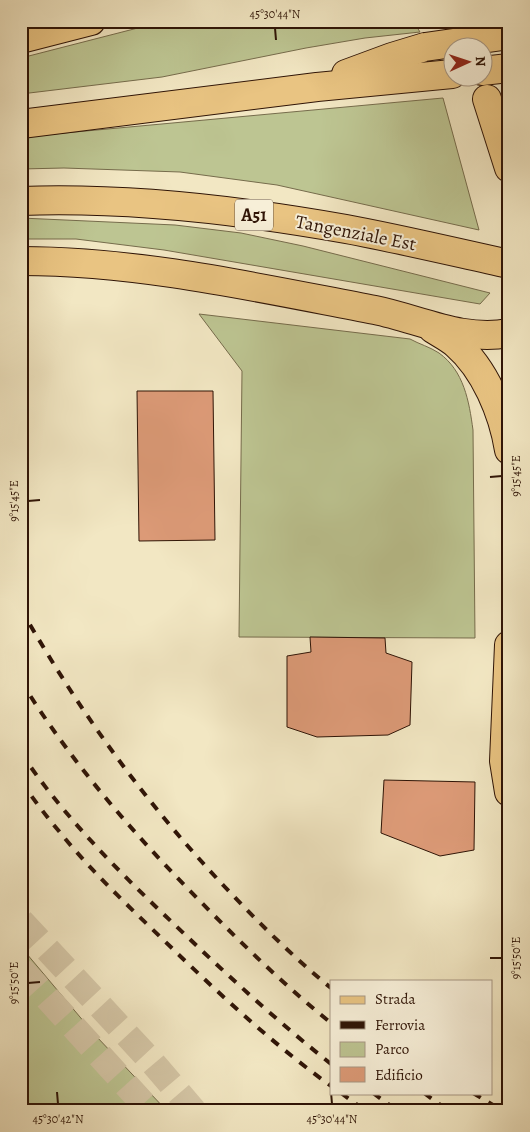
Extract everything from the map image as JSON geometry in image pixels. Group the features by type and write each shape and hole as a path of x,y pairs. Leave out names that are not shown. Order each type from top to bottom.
{"main road":[{"path":"21,39 91,21"},
{"path":"317,87 392,57 425,48 509,35"},
{"path":"492,70 509,68"},
{"path":"21,124 317,87 442,74"},
{"path":"487,99 509,168"},
{"name":"Tangenziale Est","path":"21,201 110,202 224,211 348,229 496,261"},
{"path":"21,260 82,263 186,276 384,312 427,326 481,335 509,333"},
{"path":"427,326 458,346 471,360 496,408 509,450"},
{"path":"509,645 506,678 504,762 509,792"}],"green space":[{"path":"165,21 413,21 420,32 365,38 306,48 162,77 21,94 21,58"},
{"path":"443,98 479,230 277,185 180,172 64,168 21,169 21,137"},
{"path":"21,218 175,225 241,233 303,246 490,293 480,304 164,250 76,239 21,239"},
{"path":"199,314 410,339 436,351 447,360 464,387 470,408 473,430 475,638 239,637 242,371"},
{"path":"21,947 96,1036 167,1111 21,1111"}],"building":[{"path":"137,391 213,391 215,540 139,541"},
{"path":"310,637 385,638 386,653 412,662 410,725 388,735 317,737 287,727 287,656 311,652"},
{"path":"384,780 475,782 474,850 440,856 381,833"}],"tunnel":[{"path":"21,921 153,1063 194,1111"},
{"path":"21,969 150,1111"}],"railway":[{"path":"21,609 66,683 114,754 140,788 224,886 289,952 330,987"},
{"path":"21,681 40,711 81,767 149,848 246,947 296,994 330,1022"},
{"path":"21,753 74,822 133,885 252,997 330,1063"},
{"path":"21,782 72,847 132,910 253,1023 291,1056 330,1085"},
{"path":"342,1094 366,1111"},
{"path":"374,1094 398,1111"},
{"path":"425,1094 449,1111"},
{"path":"475,1094 503,1111"}]}
